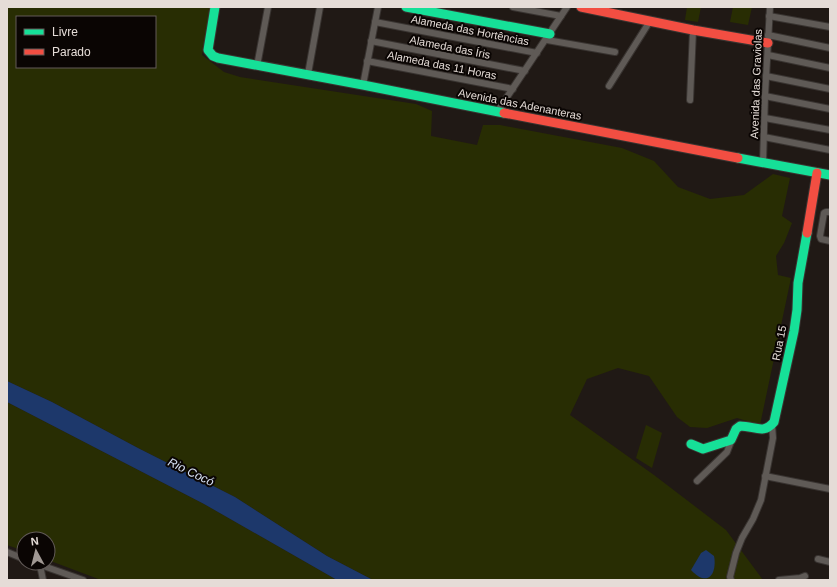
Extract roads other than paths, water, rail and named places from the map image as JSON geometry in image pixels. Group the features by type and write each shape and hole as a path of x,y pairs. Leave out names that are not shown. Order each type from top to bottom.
{"street":[{"name":"Avenida das Adenanteras","path":"215,7 208,50 213,56 218,58 830,175"},
{"path":"257,66 268,7"},
{"path":"308,74 320,7"},
{"path":"363,85 378,7"},
{"path":"406,7 614,52"},
{"path":"513,7 561,16"},
{"path":"497,112 567,7"},
{"path":"581,7 693,30 830,48"},
{"name":"Avenida das Graviolas","path":"764,163 765,96 770,7"},
{"path":"769,16 830,27"},
{"path":"609,86 650,21"},
{"name":"Alameda das Hortências","path":"375,22 537,53"},
{"path":"690,100 693,30"},
{"name":"Alameda das Íris","path":"371,42 525,72"},
{"path":"768,55 830,68"},
{"name":"Alameda das 11 Horas","path":"367,61 513,89"},
{"path":"766,76 830,89"},
{"path":"765,96 830,109"},
{"path":"765,118 830,130"},
{"path":"764,137 830,150"},
{"name":"Rua 15","path":"772,425 776,414 794,331 797,310 798,283 805,251 817,173"},
{"path":"830,212 824,213 820,236 821,239 830,241"},
{"path":"697,481 727,452 736,429 740,426 762,430 767,429 772,425"},
{"path":"731,580 730,577 736,553 761,500 773,438 772,425"},
{"path":"691,444 703,449 732,439"},
{"path":"765,476 830,489"},
{"path":"818,559 830,562"},
{"path":"56,570 83,580"},
{"path":"779,580 806,576"}],"water":[{"name":"Rio Cocó","path":"7,381 52,402 138,448 235,497 327,556 373,580 337,580 204,504 7,402"},
{"path":"706,550 714,556 715,564 712,575 702,578 691,570 701,553"}]}
